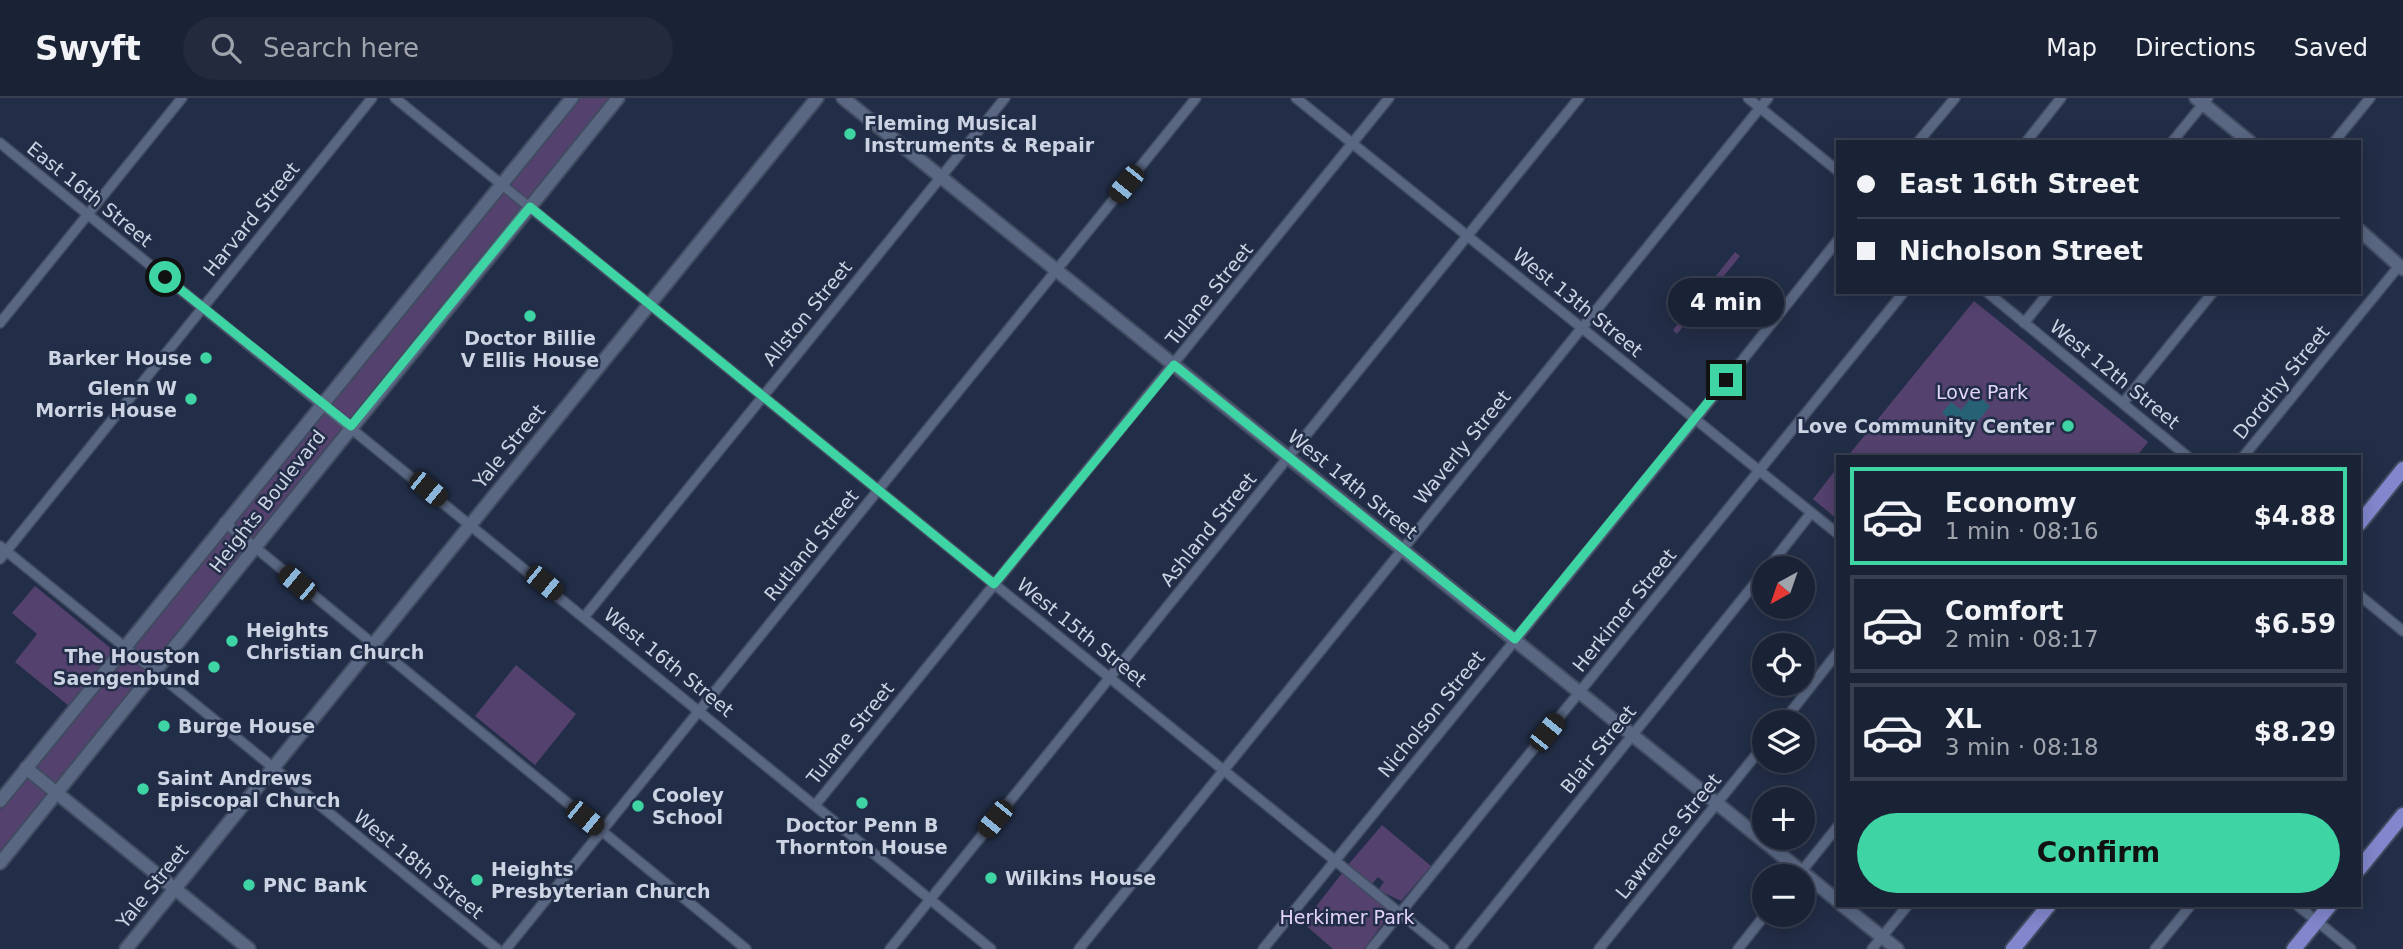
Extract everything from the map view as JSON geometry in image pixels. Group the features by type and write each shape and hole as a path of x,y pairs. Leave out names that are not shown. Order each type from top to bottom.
{"main road":[{"name":"Heights Boulevard","path":"0,801 224,522 572,98"},
{"name":"Heights Boulevard","path":"0,863 618,98"},
{"name":"Yale Street","path":"126,949 817,98"},
{"name":"West 14th Street","path":"843,98 1633,734 1787,864"},
{"path":"2202,100 2248,140"},
{"path":"2361,232 2402,263"},
{"path":"2361,522 2403,469"},
{"path":"26,768 249,949"},
{"path":"2361,867 2403,815"},
{"name":"West 14th Street","path":"1815,885 1836,900"},
{"path":"1844,907 1897,949"},
{"path":"2013,949 2047,907"},
{"path":"2294,949 2328,907"}],"street":[{"path":"0,323 181,98"},
{"name":"Harvard Street","path":"2,552 372,98"},
{"name":"West 15th Street","path":"395,98 650,302 762,397 1444,949"},
{"name":"Allston Street","path":"585,616 1004,98"},
{"name":"Rutland Street","path":"506,949 1196,98"},
{"name":"West 13th Street","path":"1296,98 1694,421 1836,532"},
{"name":"Tulane Street","path":"816,804 1389,98"},
{"name":"Ashland Street","path":"890,949 1579,98"},
{"path":"1748,98 1836,169"},
{"name":"Waverly Street","path":"1079,949 1768,98"},
{"path":"1920,140 1955,98"},
{"path":"2028,140 2061,98"},
{"path":"2336,140 2370,98"},
{"path":"2173,140 2202,100"},
{"name":"East 16th Street","path":"0,143 322,403"},
{"name":"Nicholson Street","path":"1263,949 1694,421 1836,243"},
{"name":"Dorothy Street","path":"2245,455 2402,263"},
{"name":"Herkimer Street","path":"1371,949 1902,294"},
{"name":"West 12th Street","path":"1989,294 2186,455"},
{"path":"2024,323 2047,294"},
{"path":"2123,403 2211,294"},
{"name":"West 16th Street","path":"322,403 991,949"},
{"name":"Blair Street","path":"1776,556 1811,513"},
{"path":"224,522 746,949"},
{"name":"West 18th Street","path":"2,552 124,646 497,949"},
{"name":"Blair Street","path":"1460,949 1752,586"},
{"path":"2361,597 2403,631"},
{"path":"1792,710 1836,655"},
{"name":"Lawrence Street","path":"1599,949 1752,760"},
{"path":"1807,864 1836,828"},
{"path":"1872,949 1906,907"},
{"path":"2155,949 2189,907"},
{"path":"2300,907 2351,949"},
{"path":"1738,949 1755,927"}],"green space":[{"path":"579,98 611,98 0,852 0,810"},
{"path":"1735,252 1740,256 1677,334 1673,330"},
{"name":"Love Park","path":"1974,301 2148,442 2138,455 1849,455"},
{"path":"1836,469 1836,518 1813,499"},
{"path":"35,586 114,651 69,706 15,662 37,634 12,613"},
{"path":"516,665 576,714 535,765 475,716"},
{"path":"1382,825 1431,866 1401,901 1378,890 1384,882 1378,877 1372,884 1348,865"},
{"name":"Herkimer Park","path":"1343,872 1385,907 1389,915 1364,949 1333,949 1303,923"}],"water":[{"path":"1975,393 1990,406 1968,434 1942,413 1951,402 1961,410"}],"place":[{"name":"Fleming Musical Instruments & Repair","path":"850,134"},
{"name":"Doctor Billie V Ellis House","path":"530,316"},
{"name":"Barker House","path":"206,358"},
{"name":"Glenn W Morris House","path":"191,399"},
{"name":"Love Community Center","path":"2068,426"},
{"name":"Heights Christian Church","path":"232,641"},
{"name":"The Houston Saengenbund","path":"214,667"},
{"name":"Burge House","path":"164,726"},
{"name":"Saint Andrews Episcopal Church","path":"143,789"},
{"name":"Doctor Penn B Thornton House","path":"862,803"},
{"name":"Cooley School","path":"638,806"},
{"name":"Wilkins House","path":"991,878"},
{"name":"Heights Presbyterian Church","path":"477,880"},
{"name":"PNC Bank","path":"249,885"}],"route":[{"path":"165,277 351,426 530,207 994,584 1174,365 1515,639 1726,380"}]}
